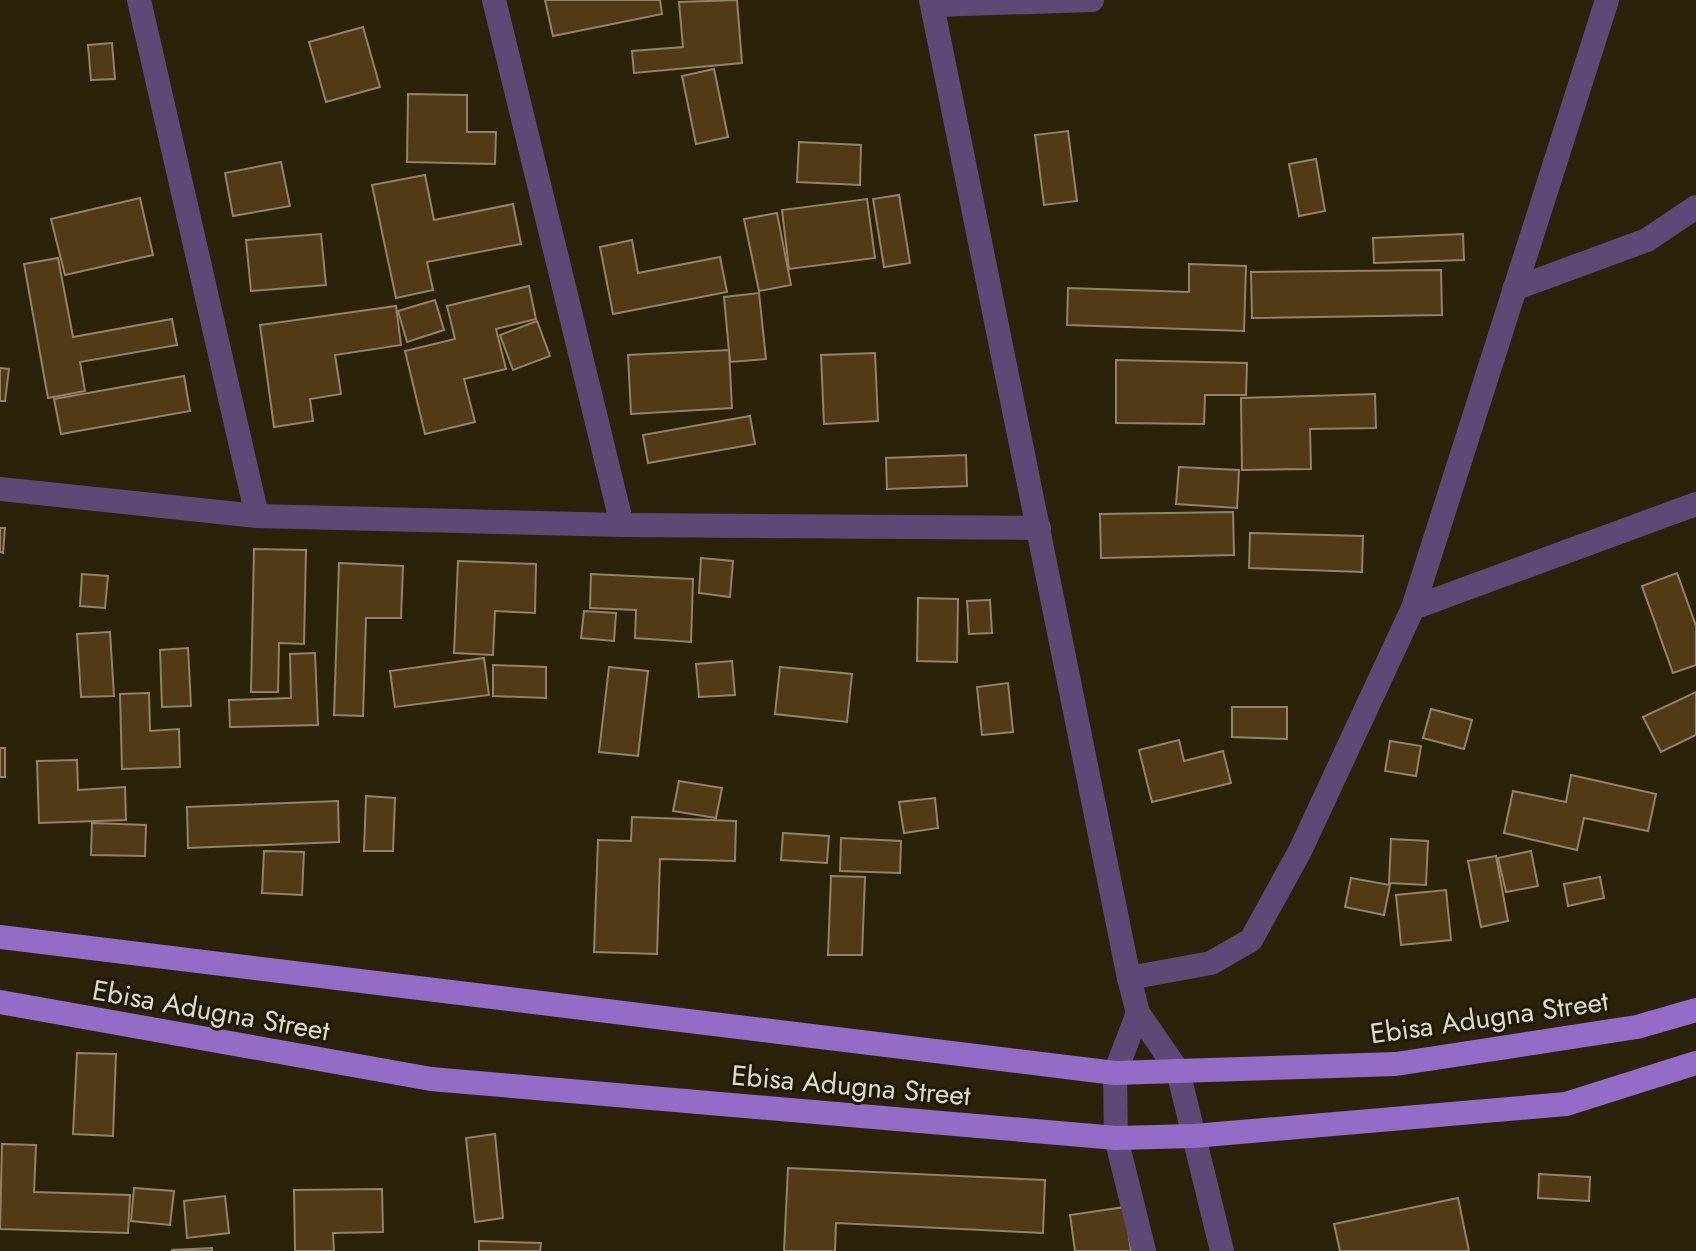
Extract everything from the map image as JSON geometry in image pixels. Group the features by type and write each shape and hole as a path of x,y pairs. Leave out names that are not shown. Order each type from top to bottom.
{"main road":[{"name":"Ebisa Adugna Street","path":"0,937 1115,1073 1396,1064 1637,1027 1696,1010"},
{"name":"Ebisa Adugna Street","path":"0,1002 431,1079 1116,1138 1194,1136 1566,1104 1696,1063"}],"street":[{"path":"139,0 257,516"},
{"path":"494,0 622,525"},
{"path":"1092,0 932,2 1129,978 1138,1013 1178,1071 1222,1251"},
{"path":"1129,978 1211,963 1251,940 1300,851 1413,608 1607,0"},
{"path":"1514,289 1647,240 1696,207"},
{"path":"0,489 257,516 622,525 1039,528"},
{"path":"1413,608 1696,504"},
{"path":"1138,1013 1115,1073 1116,1138 1144,1251"}],"building":[{"path":"545,0 660,0 662,14 553,36"},
{"path":"737,0 742,63 634,73 632,51 683,47 679,2"},
{"path":"363,27 380,87 326,102 309,42"},
{"path":"112,43 115,79 91,80 88,45"},
{"path":"714,69 728,137 696,144 682,76"},
{"path":"408,94 467,95 467,132 496,132 495,164 407,162"},
{"path":"1068,131 1077,201 1044,205 1035,135"},
{"path":"799,142 861,145 860,185 797,182"},
{"path":"1316,159 1325,211 1299,216 1289,164"},
{"path":"281,162 290,206 233,216 225,173"},
{"path":"425,175 434,220 513,204 521,244 427,262 433,290 396,298 372,185"},
{"path":"899,195 910,263 884,267 873,199"},
{"path":"140,198 153,255 65,275 51,219"},
{"path":"867,199 875,258 789,269 782,210"},
{"path":"777,213 791,285 759,291 744,219"},
{"path":"321,234 326,285 251,291 246,240"},
{"path":"1463,234 1464,260 1374,263 1373,238"},
{"path":"632,240 638,273 720,257 727,292 613,314 600,247"},
{"path":"58,258 73,337 172,319 177,345 80,362 85,391 48,398 24,264"},
{"path":"1189,264 1246,266 1244,331 1067,325 1068,288 1189,292"},
{"path":"1441,270 1442,315 1252,318 1251,272"},
{"path":"529,286 536,319 496,329 506,369 464,379 475,422 425,434 405,351 455,339 447,306"},
{"path":"759,293 766,359 730,362 724,297"},
{"path":"435,300 444,330 407,342 398,311"},
{"path":"396,306 401,345 335,355 341,394 310,399 313,421 274,427 260,325"},
{"path":"537,321 550,356 513,370 500,335"},
{"path":"729,350 732,408 631,414 628,355"},
{"path":"875,353 878,421 824,424 821,355"},
{"path":"1116,360 1247,363 1246,395 1205,395 1204,424 1116,423"},
{"path":"0,368 9,369 5,401 0,401"},
{"path":"184,376 190,411 61,434 54,399"},
{"path":"1375,394 1376,428 1310,429 1311,469 1242,470 1241,398"},
{"path":"750,416 755,444 648,463 643,435"},
{"path":"966,455 967,486 887,489 886,458"},
{"path":"1179,467 1239,470 1237,508 1176,504"},
{"path":"1233,512 1234,555 1101,558 1100,514"},
{"path":"0,528 5,528 3,553 0,552"},
{"path":"1250,533 1363,536 1362,572 1249,568"},
{"path":"254,549 306,550 304,644 279,643 278,692 251,692"},
{"path":"701,558 733,561 730,597 699,593"},
{"path":"458,561 536,564 535,613 495,611 493,655 454,653"},
{"path":"339,563 403,566 401,618 366,618 363,716 334,715"},
{"path":"1677,573 1696,626 1696,665 1673,673 1642,586"},
{"path":"82,574 108,576 105,608 80,606"},
{"path":"591,574 693,579 691,642 635,638 636,610 590,608"},
{"path":"918,598 958,599 957,662 917,661"},
{"path":"990,600 992,633 969,634 967,601"},
{"path":"584,611 616,613 614,641 581,638"},
{"path":"110,632 114,696 81,697 77,634"},
{"path":"188,648 191,706 162,707 160,650"},
{"path":"315,653 318,725 230,727 229,700 291,698 290,654"},
{"path":"484,658 489,695 395,707 390,671"},
{"path":"732,661 735,695 699,697 696,664"},
{"path":"493,665 546,667 546,698 493,696"},
{"path":"609,667 648,671 638,756 599,752"},
{"path":"780,667 852,674 847,722 775,714"},
{"path":"1008,683 1013,732 982,735 977,687"},
{"path":"1696,692 1696,735 1661,752 1643,717"},
{"path":"149,693 150,731 179,729 180,767 122,769 120,694"},
{"path":"1232,707 1287,707 1287,739 1232,737"},
{"path":"1431,709 1472,720 1464,749 1423,738"},
{"path":"1179,740 1184,761 1223,751 1231,783 1152,802 1139,750"},
{"path":"1390,741 1421,746 1416,776 1385,771"},
{"path":"0,748 5,748 5,777 0,777"},
{"path":"77,760 78,790 125,787 126,820 39,823 37,761"},
{"path":"1571,775 1656,794 1648,831 1584,818 1577,850 1504,833 1513,791 1566,802"},
{"path":"679,781 722,788 716,818 673,811"},
{"path":"366,796 395,798 393,851 364,851"},
{"path":"935,798 938,828 904,833 899,802"},
{"path":"338,801 339,842 188,848 187,807"},
{"path":"632,817 736,821 735,861 660,859 657,954 594,952 598,840 631,841"},
{"path":"92,823 146,825 145,856 91,855"},
{"path":"783,833 829,836 827,863 781,860"},
{"path":"841,838 901,841 900,873 840,871"},
{"path":"1391,839 1428,841 1426,885 1389,883"},
{"path":"264,851 304,852 302,895 262,893"},
{"path":"1531,851 1538,886 1506,892 1498,858"},
{"path":"1496,856 1508,921 1481,927 1468,861"},
{"path":"831,876 865,877 862,955 828,955"},
{"path":"1600,877 1604,898 1568,906 1564,884"},
{"path":"1351,878 1390,885 1384,915 1345,907"},
{"path":"1446,890 1451,940 1401,945 1396,895"},
{"path":"77,1053 116,1054 113,1136 73,1134"},
{"path":"495,1134 503,1218 475,1222 466,1138"},
{"path":"2,1144 36,1145 34,1192 130,1195 128,1233 0,1229"},
{"path":"788,1168 1045,1180 1043,1233 836,1223 835,1251 784,1251"},
{"path":"1539,1174 1590,1177 1589,1201 1538,1198"},
{"path":"134,1188 174,1191 170,1225 131,1221"},
{"path":"382,1189 383,1232 333,1233 334,1251 295,1251 294,1190"},
{"path":"225,1196 229,1233 187,1238 184,1201"},
{"path":"1458,1198 1469,1251 1340,1251 1334,1224"},
{"path":"1125,1207 1131,1251 1075,1251 1070,1215"},
{"path":"479,1241 541,1243 540,1251 479,1251"},
{"path":"212,1248 212,1251 172,1251 172,1250"}]}
